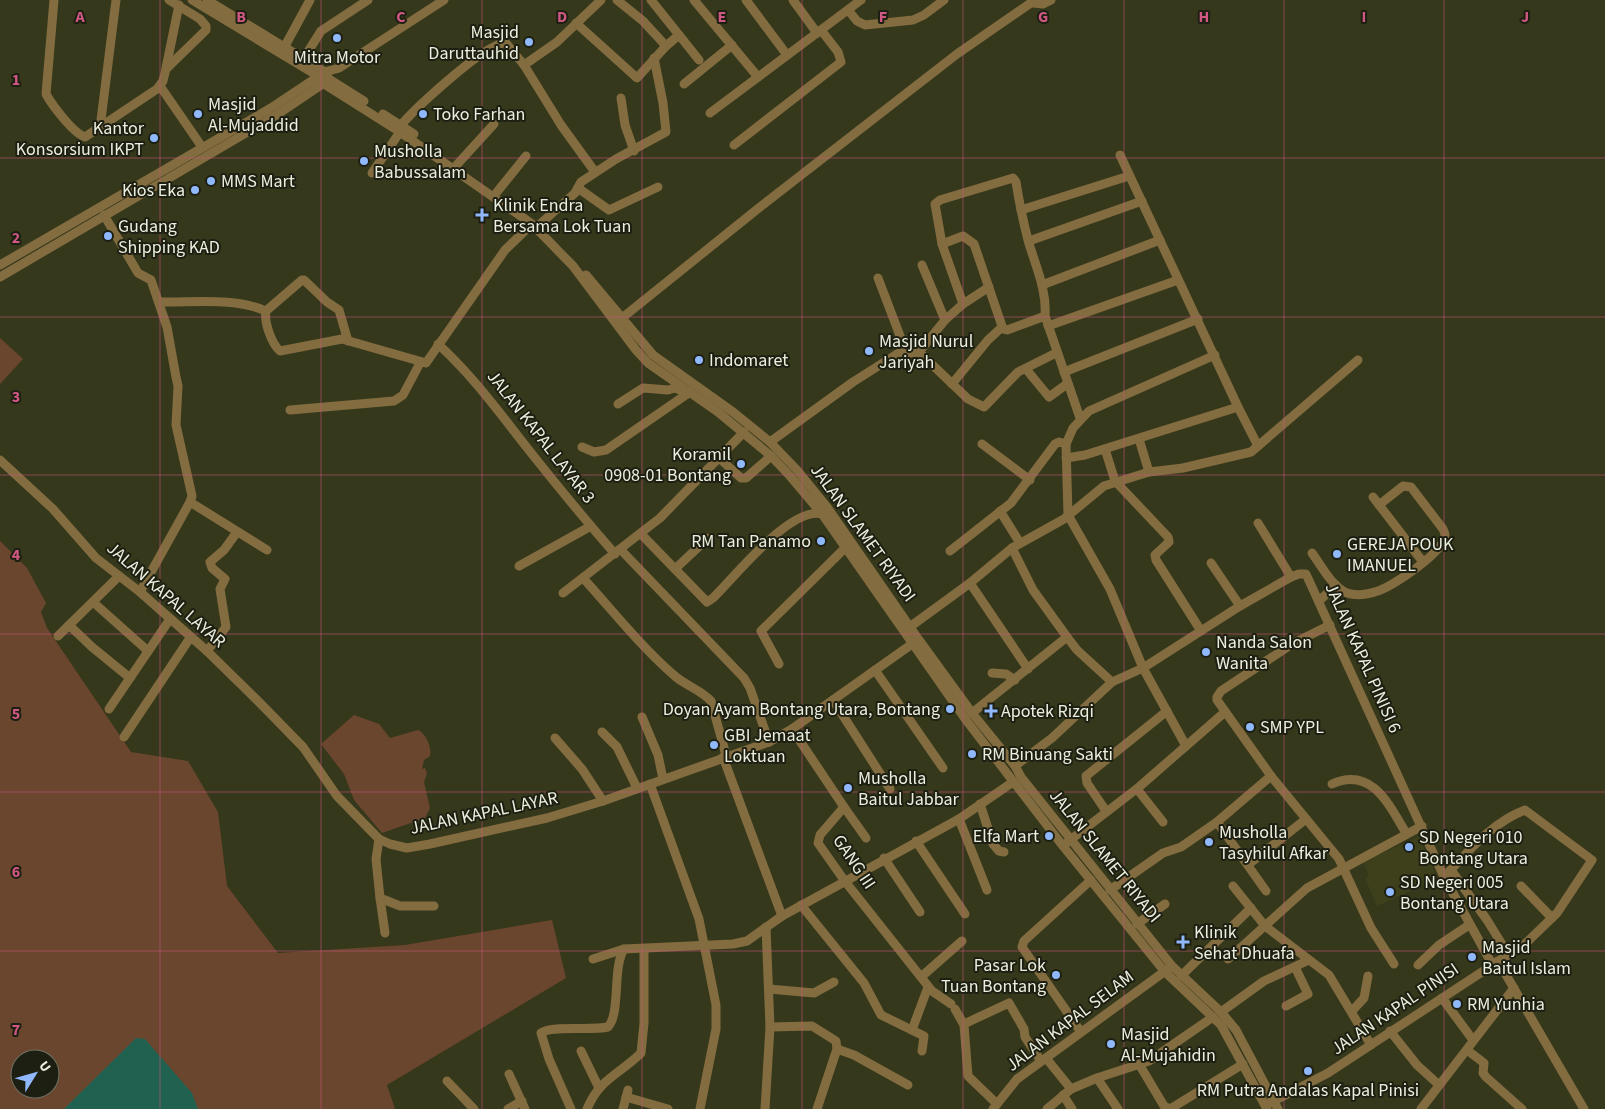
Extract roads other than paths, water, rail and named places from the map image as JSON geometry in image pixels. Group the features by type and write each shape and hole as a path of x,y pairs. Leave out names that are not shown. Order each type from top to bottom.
{"street":[{"path":"54,0 46,94 53,106 81,136 85,137 160,86 166,69 179,5"},
{"path":"100,128 116,0"},
{"path":"166,69 206,30 204,22 169,0"},
{"path":"192,0 324,78"},
{"path":"207,0 304,58 324,78"},
{"path":"285,46 310,0"},
{"path":"304,58 321,32 368,0"},
{"path":"0,277 275,116 324,78 444,0"},
{"path":"524,65 557,42 600,0"},
{"path":"617,0 643,21 666,46"},
{"path":"651,0 699,60"},
{"path":"694,0 758,77"},
{"path":"746,0 787,55"},
{"path":"734,145 841,62 838,52 793,0"},
{"path":"710,113 861,0"},
{"path":"848,10 857,22 866,25 913,20 924,16 944,0"},
{"path":"622,318 760,206 942,66 1034,1 1043,4 1051,0"},
{"path":"576,23 636,77 666,46 680,35"},
{"path":"372,173 401,128 448,81 503,42 509,45 524,65 561,125 595,172"},
{"path":"684,84 732,45"},
{"path":"348,340 340,310 327,302 304,280 271,304 266,311 267,324 275,346 280,351 336,339 348,340 426,363 505,250 575,193 581,182 595,172 664,134 667,129 654,58"},
{"path":"0,265 324,78"},
{"name":"JALAN SLAMET RIYADI","path":"324,78 401,128 536,224 572,266 648,363 744,432 794,473 827,507 907,630 912,644 1014,782 1110,890 1172,966 1217,1014 1243,1064 1271,1106"},
{"path":"160,86 202,147"},
{"path":"622,98 625,125 634,151"},
{"path":"455,166 494,124"},
{"path":"1120,155 1258,446"},
{"path":"496,192 526,156"},
{"name":"JALAN SLAMET RIYADI","path":"455,166 496,192 536,224 570,255 642,344 665,366 709,394 770,442 907,630 1016,766 1021,777 1091,880 1165,972 1236,1030 1271,1106"},
{"path":"1021,210 1129,176"},
{"path":"963,304 942,244 934,206 940,200 1013,178 1016,182 1021,210 1042,285 1046,304 1044,316 1080,418"},
{"path":"578,188 609,210 658,187"},
{"path":"1029,241 1142,201"},
{"path":"104,215 138,273 151,280 167,327 178,386 176,425 192,496 140,592"},
{"path":"942,244 963,236 970,239 976,247 1002,328"},
{"path":"1042,285 1160,240"},
{"path":"922,265 945,320"},
{"path":"878,278 905,349 910,353 919,352 945,320 963,304 989,287"},
{"path":"1048,326 1178,280"},
{"path":"159,302 232,303 256,306 266,311"},
{"path":"1002,328 1007,330 1044,316"},
{"path":"1064,372 1198,320"},
{"path":"952,384 988,340 1002,328"},
{"name":"JALAN KAPAL LAYAR 3","path":"438,344 466,370 488,395 591,526 744,678 769,742"},
{"path":"770,442 853,382 905,349"},
{"path":"919,352 968,399 984,407 991,402 1012,377 1056,353"},
{"path":"1186,746 1143,668 1110,589 1068,516 1066,444 1080,418 1100,405 1215,355"},
{"path":"907,630 970,583 1012,548 1068,516 1104,486 1148,472 1183,468 1251,452 1358,360"},
{"path":"290,410 394,401 403,395 420,362"},
{"path":"1026,369 1049,397 1067,384"},
{"path":"618,404 643,388 668,390 675,388 688,393"},
{"path":"582,447 594,452 606,450 688,393"},
{"path":"1066,458 1085,455 1139,439 1238,407"},
{"path":"563,593 641,534 744,432"},
{"path":"1139,439 1148,472"},
{"path":"950,551 1015,499 1055,444 1059,442 1066,444"},
{"path":"982,444 1030,480"},
{"path":"1105,449 1115,481 1168,538 1169,542 1156,553 1156,560 1201,631"},
{"path":"718,457 741,478 746,478 772,456"},
{"name":"JALAN KAPAL LAYAR","path":"0,460 53,509 96,558 140,592 207,651 303,747 337,796 379,839 406,848 547,818 603,801 725,756 769,742 792,729 912,644"},
{"path":"1312,553 1336,585 1347,593 1362,595 1379,591 1394,584 1440,547 1445,537 1443,529 1411,487 1403,486 1379,505"},
{"path":"1373,497 1422,562"},
{"path":"190,502 267,550"},
{"path":"1000,512 1020,543"},
{"path":"641,534 707,602 767,542 799,518 822,514"},
{"path":"1016,766 1052,738 1112,682 1143,668 1291,576 1258,523"},
{"path":"519,566 591,526"},
{"path":"207,651 224,630 226,621 220,589 225,578 212,568 210,562 224,550 237,532"},
{"path":"675,569 708,538"},
{"path":"779,664 761,630 846,547"},
{"path":"1012,548 1033,590 1067,637 1077,650 1112,682"},
{"path":"1211,563 1240,606"},
{"name":"JALAN KAPAL PINISI 6","path":"1291,576 1306,574 1422,826 1448,874 1469,925 1514,988 1584,1109"},
{"path":"58,636 119,576"},
{"path":"583,578 630,631 676,677 706,695 711,701 725,756 782,916"},
{"path":"970,583 1028,669"},
{"path":"1319,601 1336,585"},
{"path":"93,602 148,650"},
{"path":"109,708 170,619"},
{"path":"69,625 92,647 130,678"},
{"path":"1330,625 1292,644 1221,691 1217,700 1271,776 1345,869 1371,928 1394,964"},
{"path":"972,713 1067,637"},
{"path":"124,737 190,638"},
{"path":"875,670 943,768"},
{"path":"992,673 1006,674 1015,680"},
{"path":"833,700 890,789"},
{"path":"1106,811 1086,783 1086,776 1167,711"},
{"path":"1066,842 1137,788 1224,712"},
{"path":"642,716 658,755 664,779"},
{"name":"GANG III","path":"792,729 844,807 818,839 844,880 928,987 953,1006 964,1024"},
{"path":"602,732 617,748 637,788"},
{"path":"555,738 582,769 603,801"},
{"path":"1110,890 1163,853 1181,847 1217,822 1271,776"},
{"path":"1332,784 1343,779 1354,779 1375,788 1387,801 1406,833"},
{"path":"593,959 624,949 644,950 705,944 741,944 782,916 844,880 958,819 1014,782"},
{"path":"650,784 699,919 716,1006 716,1029 700,1109"},
{"path":"1137,788 1163,822"},
{"path":"980,804 993,844 999,851 1004,852"},
{"path":"844,807 866,838"},
{"name":"JALAN KAPAL PINISI","path":"1271,1106 1328,1073 1539,932 1552,918 1592,860 1524,810 1491,832 1466,853 1448,874"},
{"path":"958,819 988,890"},
{"path":"1249,864 1306,819"},
{"path":"1217,822 1266,890"},
{"path":"1228,959 1307,888 1422,826"},
{"path":"379,839 376,859 385,933"},
{"path":"916,842 965,914"},
{"path":"884,858 920,912"},
{"path":"1448,874 1483,913 1508,954"},
{"path":"1081,1032 1022,947 1024,941 1091,880"},
{"path":"1233,886 1265,926 1329,976 1371,1045"},
{"path":"1521,886 1552,918"},
{"path":"380,898 400,906 434,906"},
{"path":"1137,924 1165,904"},
{"path":"801,905 864,983 881,1015 924,1036 922,1051"},
{"path":"1181,976 1251,908"},
{"path":"1418,965 1439,945 1469,925"},
{"path":"765,1109 770,1027 766,927"},
{"path":"921,977 962,941"},
{"path":"571,1109 540,1033 553,1028 568,1030 608,1027 613,1019 616,986 624,949"},
{"path":"587,1109 599,1088 618,1069 640,1053 644,1023 644,950"},
{"path":"1047,1109 1067,1092 1097,1078 1149,1061 1264,981 1309,960"},
{"name":"JALAN KAPAL SELAM","path":"995,1106 1017,1079 1172,966"},
{"path":"1286,1006 1308,994 1295,967"},
{"path":"1352,1011 1364,998 1368,976"},
{"path":"769,989 814,992 834,982"},
{"path":"912,1030 928,987"},
{"path":"1422,1109 1514,988"},
{"path":"1442,998 1473,1040"},
{"path":"995,1106 968,1076 964,1024 1009,1003 1024,1029 1025,1038 1067,1092 1072,1109"},
{"path":"770,1027 812,1026 836,1041 837,1049 817,1109"},
{"path":"1390,1031 1417,1065 1439,1086"},
{"path":"837,1049 854,1055 908,1085"},
{"path":"1467,1050 1484,1063 1483,1072 1486,1077 1522,1109"},
{"path":"580,1051 599,1088"},
{"path":"1139,1064 1164,1106 1170,1109 1175,1108 1243,1064"},
{"path":"508,1109 524,1105 509,1074"},
{"path":"1097,1078 1118,1109"},
{"path":"448,1081 474,1109"},
{"path":"623,1109 627,1094 668,1109"}],"water":[{"path":"136,1038 145,1039 192,1093 198,1109 64,1109"}],"place":[{"name":"Mitra Motor","path":"337,38"},
{"name":"Masjid Daruttauhid","path":"529,42"},
{"name":"Masjid Al-Mujaddid","path":"198,114"},
{"name":"Toko Farhan","path":"423,114"},
{"name":"Kantor Konsorsium IKPT","path":"154,138"},
{"name":"Musholla Babussalam","path":"364,161"},
{"name":"MMS Mart","path":"211,181"},
{"name":"Kios Eka","path":"195,190"},
{"name":"Klinik Endra Bersama Lok Tuan","path":"482,215"},
{"name":"Gudang Shipping KAD","path":"108,236"},
{"name":"Masjid Nurul Jariyah","path":"869,351"},
{"name":"Indomaret","path":"699,360"},
{"name":"Koramil 0908-01 Bontang","path":"741,464"},
{"name":"RM Tan Panamo","path":"821,541"},
{"name":"GEREJA POUK IMANUEL","path":"1337,554"},
{"name":"Nanda Salon Wanita","path":"1206,652"},
{"name":"Doyan Ayam Bontang Utara, Bontang","path":"950,709"},
{"name":"Apotek Rizqi","path":"991,711"},
{"name":"SMP YPL","path":"1250,727"},
{"name":"GBI Jemaat Loktuan","path":"714,745"},
{"name":"RM Binuang Sakti","path":"972,754"},
{"name":"Musholla Baitul Jabbar","path":"848,788"},
{"name":"Elfa Mart","path":"1049,836"},
{"name":"Musholla Tasyhilul Afkar","path":"1209,842"},
{"name":"SD Negeri 010 Bontang Utara","path":"1409,847"},
{"name":"SD Negeri 005 Bontang Utara","path":"1390,892"},
{"name":"Klinik Sehat Dhuafa","path":"1183,942"},
{"name":"Masjid Baitul Islam","path":"1472,957"},
{"name":"Pasar Lok Tuan Bontang","path":"1056,975"},
{"name":"RM Yunhia","path":"1457,1004"},
{"name":"Masjid Al-Mujahidin","path":"1111,1044"},
{"name":"RM Putra Andalas Kapal Pinisi","path":"1308,1071"}]}
